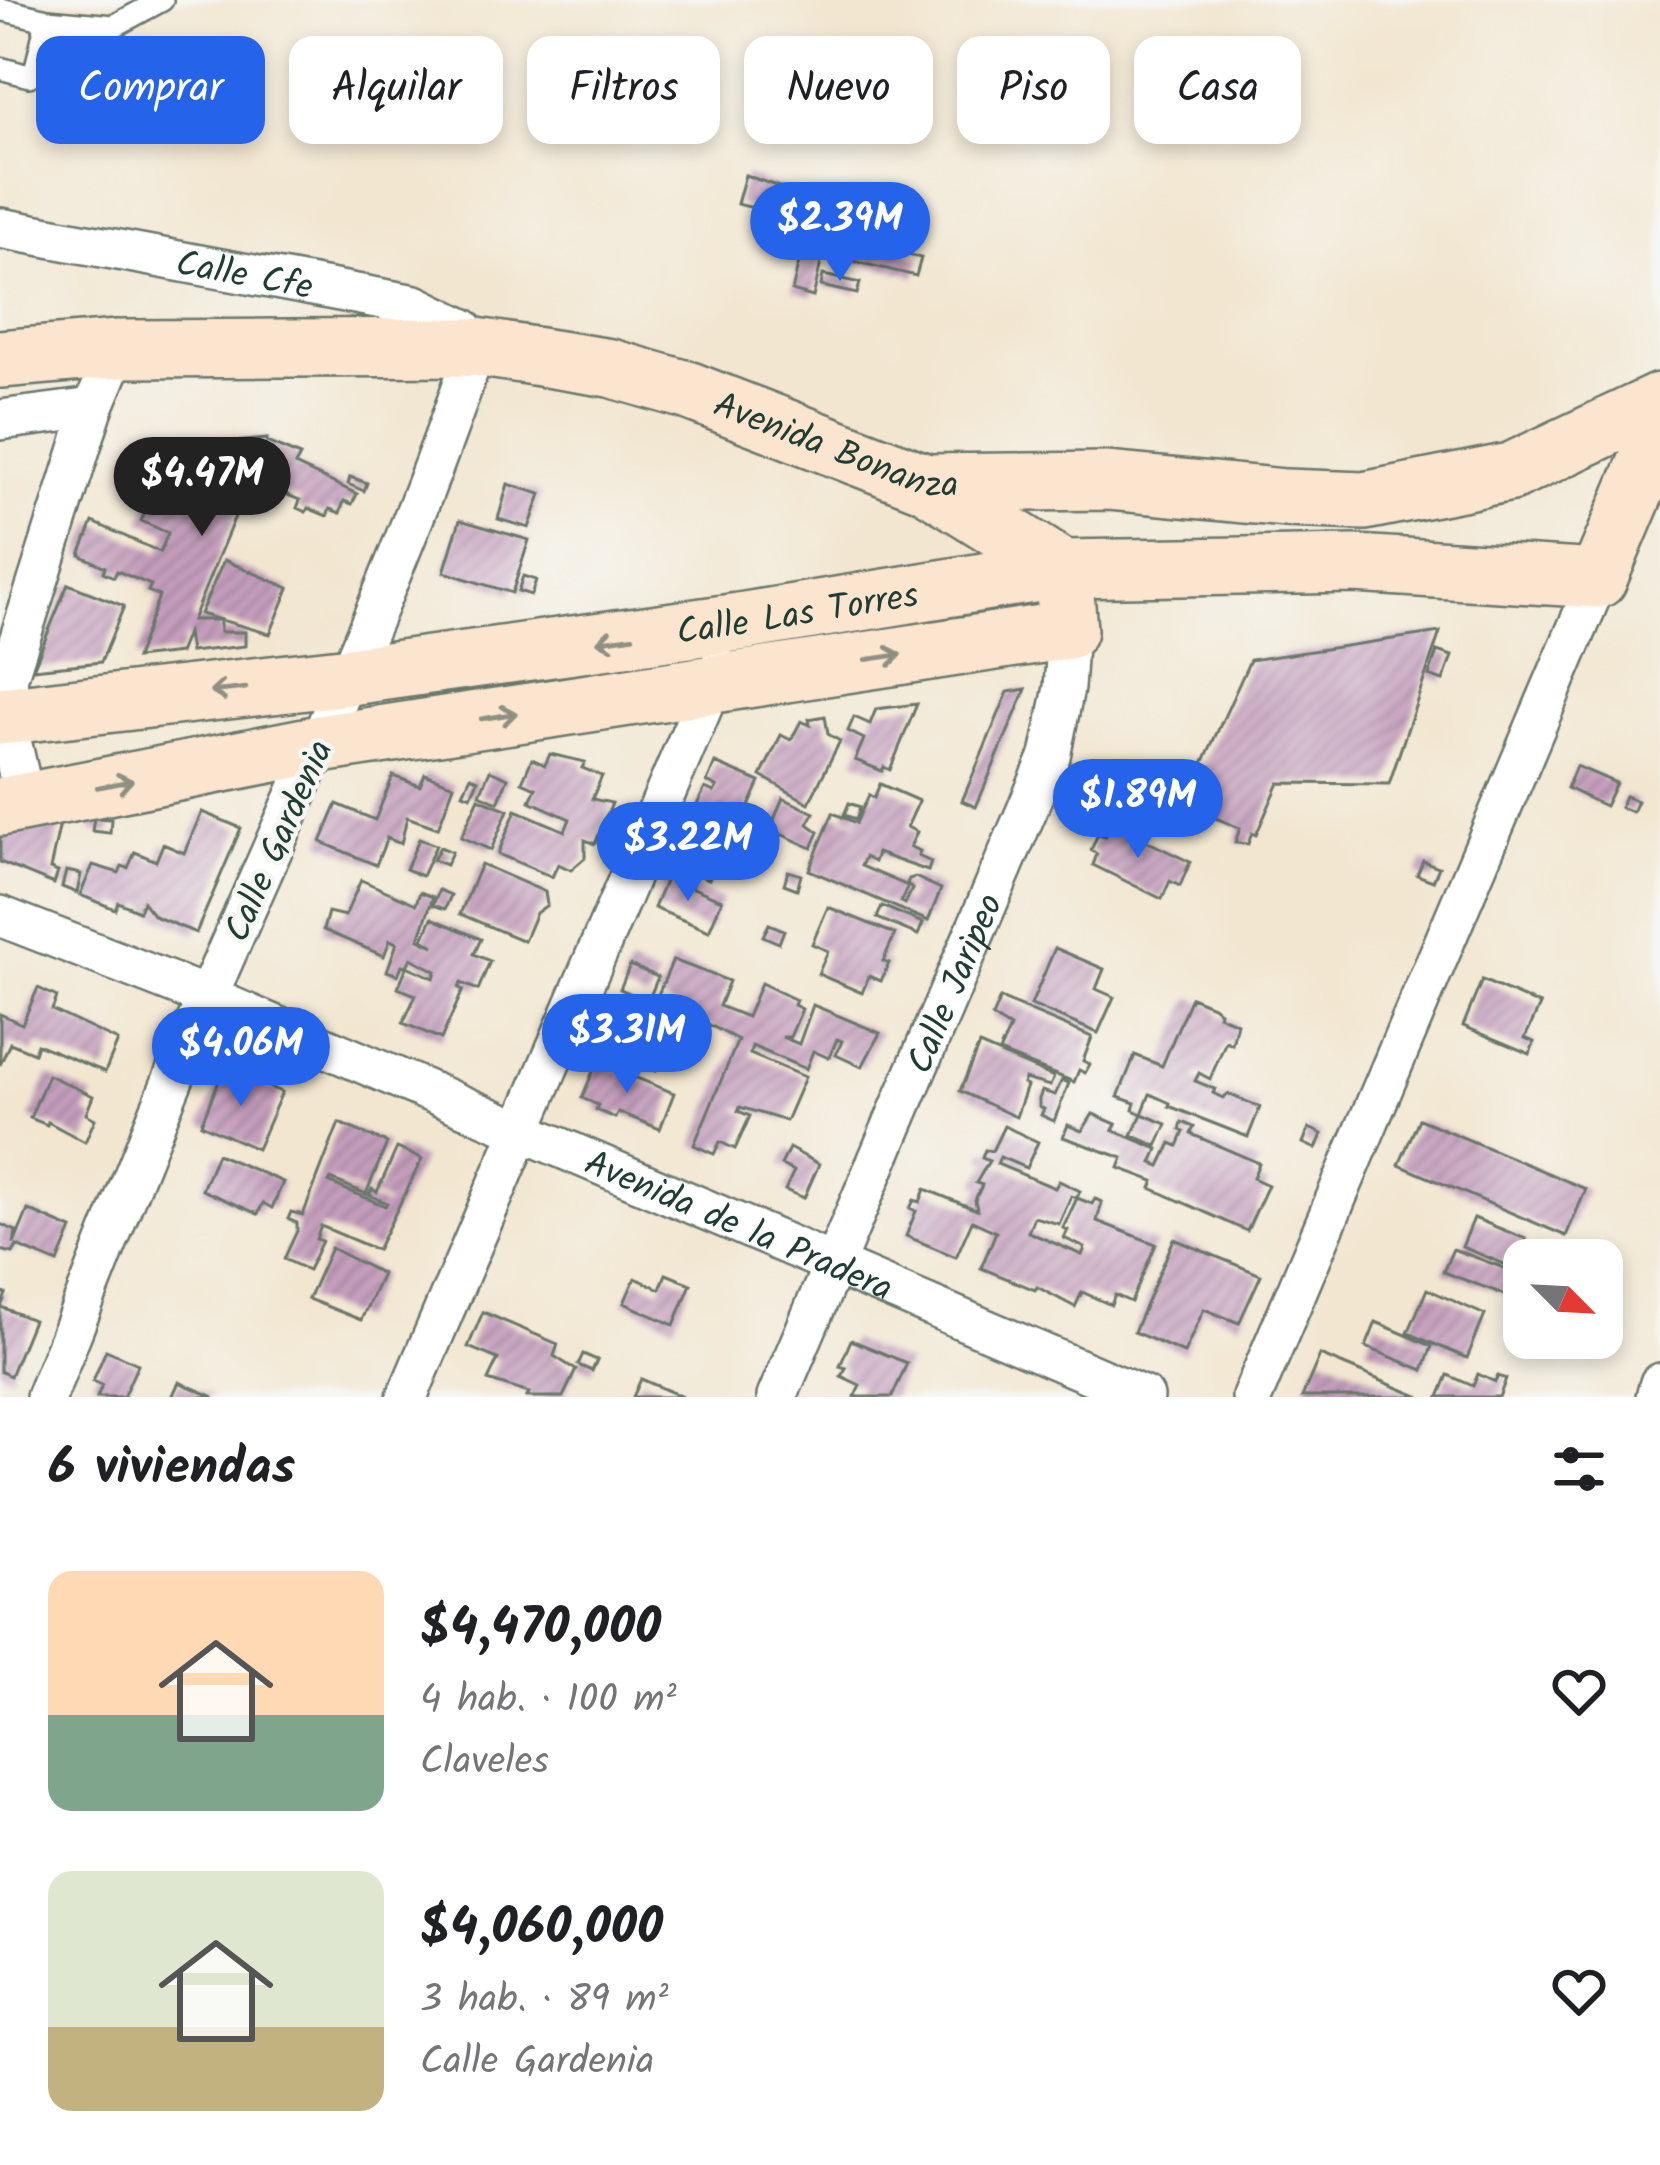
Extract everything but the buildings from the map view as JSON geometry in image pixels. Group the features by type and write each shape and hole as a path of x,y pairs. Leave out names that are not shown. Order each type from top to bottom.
{"street":[{"name":"Calle Cfe","path":"0,228 415,305 464,328 476,347"},
{"name":"Avenida Bonanza","path":"0,358 118,349 476,347 610,368 687,390 926,483 1108,481 1364,501 1511,472 1660,402"},
{"name":"Calle Gardenia","path":"46,1397 208,997 350,676 476,347"},
{"path":"12,804 2,715 8,676 93,408 118,349"},
{"path":"0,420 93,408"},
{"path":"1252,1397 1660,432"},
{"path":"926,483 1063,569"},
{"path":"1355,565 1364,501"},
{"name":"Calle Las Torres","path":"2,715 350,676 739,622 1063,569 1355,565 1598,579"},
{"name":"Calle Jaripeo","path":"777,1397 1050,756 1064,688 1068,630 1063,569"},
{"path":"407,1397 739,622"},
{"name":"Calle Las Torres","path":"12,804 320,744 1068,630"},
{"name":"Avenida de la Pradera","path":"0,916 520,1128 1144,1397"},
{"path":"1655,1397 1660,1383"}],"lane":[{"path":"0,9 47,20 114,26 162,0"},
{"path":"0,68 29,76 35,72 47,20"}]}
